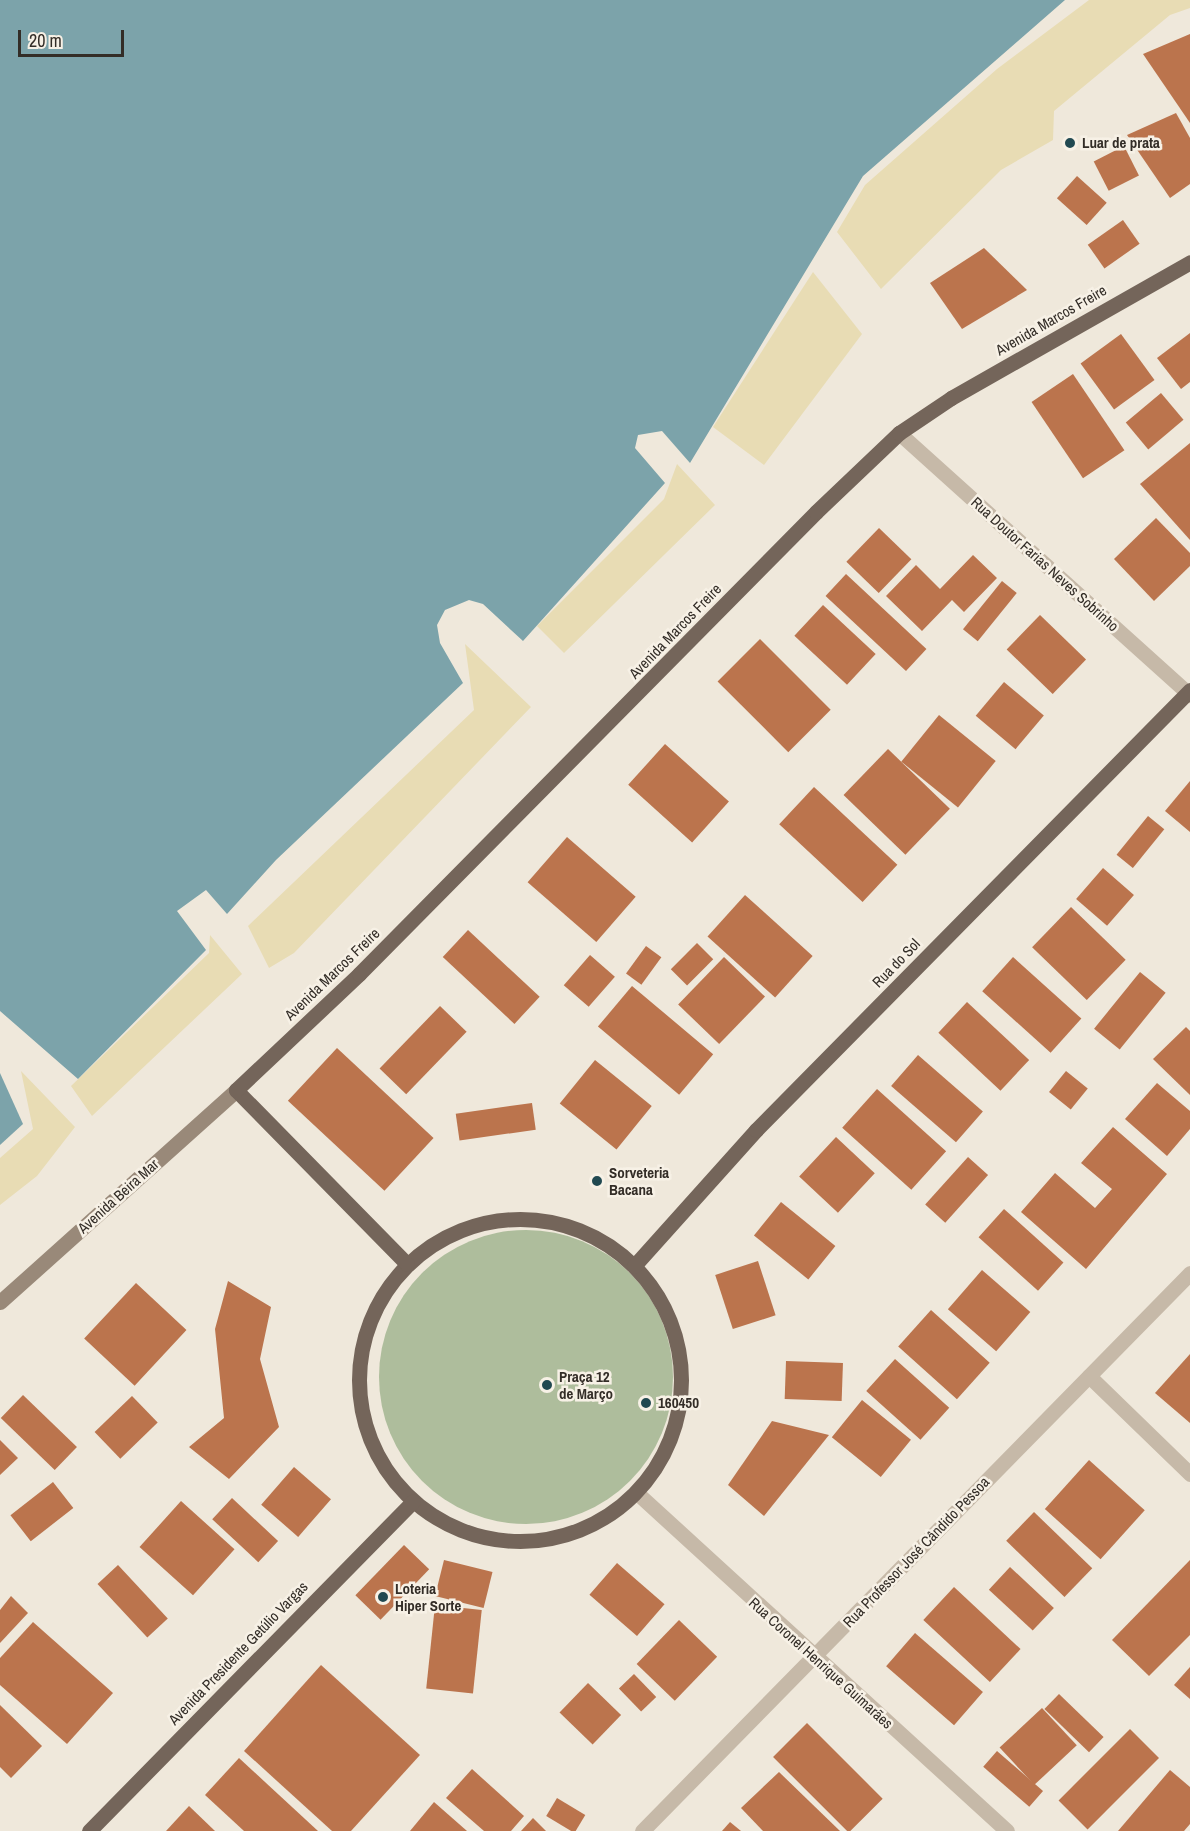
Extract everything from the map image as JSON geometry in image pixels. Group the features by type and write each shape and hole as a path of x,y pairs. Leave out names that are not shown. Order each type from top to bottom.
{"main road":[{"name":"Avenida Marcos Freire","path":"236,1090 359,974 765,563 899,433 951,398 1190,262"},
{"name":"Rua do Sol","path":"634,1266 756,1130 1189,692"},
{"path":"236,1090 407,1264"},
{"name":"Avenida Beira Mar","path":"0,1302 236,1090"},
{"path":"507,1219 562,1225 588,1234 634,1266 660,1299 676,1338 682,1379 677,1421 662,1459 637,1493 613,1513 586,1528 558,1538 527,1542 466,1532 413,1501 376,1455 359,1398 363,1340 373,1312 407,1264 453,1233 507,1219"},
{"name":"Avenida Presidente Getúlio Vargas","path":"89,1831 413,1501"}],"street":[{"name":"Rua Doutor Farias Neves Sobrinho","path":"899,433 1189,692"},
{"name":"Rua Professor José Cândido Pessoa","path":"642,1831 1190,1273"},
{"path":"1089,1376 1190,1474"},
{"name":"Rua Coronel Henrique Guimarães","path":"637,1493 1007,1831"}],"green space":[{"path":"526,1230 555,1233 582,1241 608,1255 630,1273 648,1295 662,1321 670,1348 673,1377 670,1406 662,1433 648,1459 630,1481 608,1499 582,1513 555,1521 526,1524 497,1521 470,1513 444,1499 422,1481 404,1459 390,1433 382,1406 379,1377 382,1348 390,1321 404,1295 422,1273 444,1255 470,1241 497,1233"}],"sand":[{"path":"1089,0 1190,0 1190,8 1170,15 1054,111 1053,140 1001,170 881,289 837,232 865,185 997,69"},
{"path":"813,272 862,334 764,465 713,427"},
{"path":"677,464 715,505 564,653 537,626 664,499"},
{"path":"465,644 531,707 294,953 269,968 248,926 474,710"},
{"path":"210,935 242,974 92,1116 71,1086 209,953"},
{"path":"21,1071 75,1127 37,1176 0,1205 0,1158 33,1129"}],"water":[{"path":"0,0 1065,0 863,176 690,463 662,431 638,435 635,448 665,483 523,641 483,604 469,600 445,610 437,625 440,643 463,683 276,860 227,914 206,890 177,911 206,950 78,1079 0,1011"},
{"path":"0,1073 23,1124 0,1145"}],"building":[{"path":"1190,34 1190,123 1143,54"},
{"path":"1176,113 1190,138 1190,184 1170,198 1127,135"},
{"path":"1124,146 1139,175 1109,191 1094,161"},
{"path":"1077,176 1107,203 1087,225 1057,198"},
{"path":"1123,220 1140,244 1104,268 1088,245"},
{"path":"984,248 1027,290 962,329 930,283"},
{"path":"1190,333 1190,382 1181,389 1157,358"},
{"path":"1121,334 1155,380 1114,410 1081,363"},
{"path":"1073,374 1124,450 1083,478 1032,402"},
{"path":"1161,393 1183,420 1148,449 1126,423"},
{"path":"1190,443 1190,540 1140,484"},
{"path":"1156,518 1190,553 1190,566 1154,601 1114,559"},
{"path":"879,528 911,559 879,593 846,562"},
{"path":"973,555 997,578 964,612 952,600 922,631 886,596 916,565 940,589"},
{"path":"846,574 926,649 906,671 826,596"},
{"path":"1002,581 1017,593 978,641 963,629"},
{"path":"823,605 876,654 847,685 794,636"},
{"path":"1040,615 1086,659 1053,694 1007,650"},
{"path":"760,639 831,710 788,752 718,681"},
{"path":"1004,682 1044,715 1016,749 976,716"},
{"path":"939,715 996,761 958,808 901,762"},
{"path":"665,744 729,802 692,842 628,785"},
{"path":"888,749 950,809 905,855 844,795"},
{"path":"1190,781 1190,832 1165,811"},
{"path":"814,787 897,865 863,902 779,824"},
{"path":"1148,816 1164,829 1133,868 1117,855"},
{"path":"567,837 636,897 596,942 528,882"},
{"path":"1103,868 1134,895 1107,926 1076,899"},
{"path":"745,895 813,956 775,998 708,937"},
{"path":"1071,907 1126,960 1087,1000 1032,947"},
{"path":"468,930 540,997 514,1024 443,957"},
{"path":"697,943 713,959 687,985 671,969"},
{"path":"646,946 661,957 641,985 626,974"},
{"path":"590,955 615,977 589,1007 564,985"},
{"path":"724,957 765,997 719,1044 678,1004"},
{"path":"1013,957 1081,1019 1051,1053 982,991"},
{"path":"1140,972 1166,993 1120,1049 1094,1029"},
{"path":"632,986 713,1054 679,1095 598,1027"},
{"path":"967,1002 1029,1060 1001,1091 938,1033"},
{"path":"440,1006 467,1032 406,1094 380,1069"},
{"path":"1186,1027 1190,1031 1190,1095 1153,1059"},
{"path":"337,1048 434,1138 384,1191 288,1101"},
{"path":"918,1055 983,1111 956,1142 891,1086"},
{"path":"595,1060 652,1106 616,1149 560,1104"},
{"path":"1066,1071 1088,1089 1071,1110 1049,1092"},
{"path":"1157,1083 1190,1111 1190,1129 1167,1156 1125,1119"},
{"path":"877,1089 946,1151 911,1190 842,1128"},
{"path":"532,1103 536,1130 460,1140 456,1114"},
{"path":"1113,1127 1167,1174 1086,1269 1021,1212 1055,1173 1095,1208 1112,1189 1081,1163"},
{"path":"836,1137 875,1173 838,1213 799,1176"},
{"path":"968,1157 988,1175 945,1223 925,1205"},
{"path":"781,1202 835,1246 808,1279 754,1235"},
{"path":"1004,1209 1063,1263 1038,1291 979,1237"},
{"path":"758,1261 776,1315 733,1329 715,1275"},
{"path":"982,1270 1030,1312 996,1351 948,1309"},
{"path":"228,1281 271,1307 260,1359 279,1427 229,1479 189,1447 224,1418 215,1329"},
{"path":"136,1283 186,1330 135,1386 84,1339"},
{"path":"931,1310 990,1363 957,1399 898,1346"},
{"path":"1190,1354 1190,1423 1155,1393"},
{"path":"895,1359 949,1408 920,1440 866,1391"},
{"path":"786,1361 843,1363 842,1401 785,1399"},
{"path":"23,1395 77,1447 55,1470 1,1418"},
{"path":"132,1396 158,1423 120,1459 95,1432"},
{"path":"862,1400 911,1440 881,1477 832,1437"},
{"path":"772,1421 829,1435 764,1516 728,1485"},
{"path":"0,1440 18,1458 0,1475"},
{"path":"1089,1460 1145,1510 1101,1559 1045,1509"},
{"path":"294,1467 331,1499 298,1537 261,1505"},
{"path":"53,1482 73,1508 31,1541 10,1515"},
{"path":"232,1498 278,1541 258,1562 212,1519"},
{"path":"181,1501 235,1549 193,1595 140,1547"},
{"path":"1034,1512 1092,1568 1064,1597 1006,1541"},
{"path":"404,1545 429,1569 381,1620 355,1595"},
{"path":"444,1560 493,1572 484,1608 435,1596"},
{"path":"1190,1560 1190,1635 1149,1676 1112,1640"},
{"path":"617,1563 665,1604 637,1636 589,1595"},
{"path":"118,1565 168,1618 147,1637 98,1584"},
{"path":"1010,1567 1054,1608 1033,1631 989,1590"},
{"path":"954,1587 1021,1649 990,1682 923,1620"},
{"path":"11,1596 28,1613 0,1643 0,1610"},
{"path":"435,1605 482,1610 473,1693 426,1689"},
{"path":"679,1620 717,1657 675,1701 637,1664"},
{"path":"33,1622 113,1693 67,1744 0,1685 0,1658"},
{"path":"915,1633 983,1692 954,1725 886,1666"},
{"path":"321,1665 420,1755 351,1831 332,1831 244,1751"},
{"path":"1190,1667 1190,1699 1174,1685"},
{"path":"634,1674 656,1697 641,1712 619,1689"},
{"path":"588,1683 621,1715 593,1744 560,1712"},
{"path":"1059,1694 1104,1737 1089,1752 1044,1709"},
{"path":"0,1705 42,1746 11,1778 0,1767"},
{"path":"1042,1708 1077,1745 1034,1785 1000,1748"},
{"path":"807,1723 883,1799 850,1831 847,1831 773,1757"},
{"path":"1130,1729 1159,1758 1088,1829 1059,1800"},
{"path":"997,1751 1043,1791 1029,1807 983,1767"},
{"path":"239,1758 318,1831 244,1831 205,1795"},
{"path":"472,1769 524,1816 511,1831 484,1831 446,1798"},
{"path":"1170,1770 1190,1787 1190,1824 1184,1831 1118,1831"},
{"path":"779,1772 840,1831 763,1831 741,1808"},
{"path":"557,1798 585,1815 576,1831 571,1831 546,1816"},
{"path":"434,1802 467,1831 410,1831"},
{"path":"189,1806 215,1831 166,1831"},
{"path":"533,1818 546,1831 521,1831"},
{"path":"730,1822 741,1831 722,1831"}],"place":[{"name":"Luar de prata","path":"1070,143"},
{"name":"Sorveteria Bacana","path":"597,1181"},
{"name":"Praça 12 de Março","path":"547,1385"},
{"name":"160450","path":"646,1403"},
{"name":"Loteria Hiper Sorte","path":"383,1597"}]}
